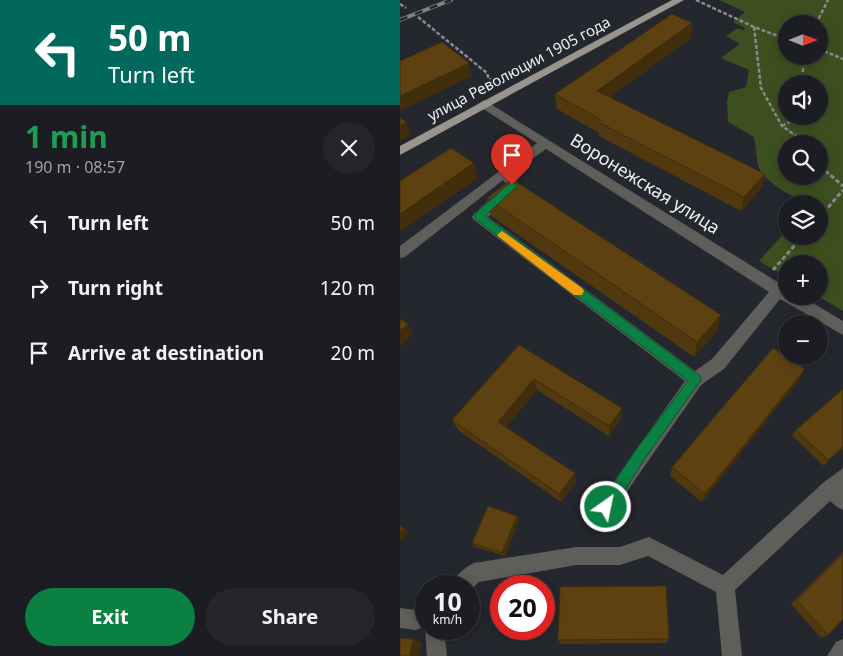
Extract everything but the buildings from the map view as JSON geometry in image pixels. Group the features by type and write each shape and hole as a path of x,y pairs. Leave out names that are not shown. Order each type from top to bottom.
{"main road":[{"name":"улица Революции 1905 года","path":"400,151 679,0"}],"street":[{"name":"Воронежская улица","path":"484,104 778,290"},
{"path":"400,253 544,143"},
{"path":"505,172 512,185 479,217 695,380"},
{"path":"606,507 695,380 718,364 778,301"},
{"name":"Воронежская улица","path":"803,305 843,329"},
{"path":"725,586 839,489"},
{"path":"472,575 474,573 576,556 620,556 649,546 725,586"},
{"path":"725,586 732,656"},
{"path":"400,618 415,620"},
{"path":"435,640 437,656"},
{"path":"837,656 843,649"}],"path":[{"path":"696,0 778,36"},
{"path":"820,15 828,0"},
{"path":"400,4 406,8"},
{"path":"418,18 486,73 489,80 505,74 509,79"},
{"path":"754,27 761,88 782,126 795,135"},
{"path":"828,53 843,59"},
{"path":"828,173 843,186"},
{"path":"828,208 843,190"},
{"path":"764,281 795,245"}],"green space":[{"path":"719,0 843,0 843,311 828,302 828,255 778,255 778,272 759,261 778,240 778,245 828,245 828,195 791,195 776,186 759,168 754,137 728,122 727,101 729,92 746,87 749,70 721,58 740,44 726,36 738,28 743,30 745,28 733,22 745,12"}],"railway":[{"path":"400,20 451,0"}],"slow traffic":[{"path":"502,235 578,291"}],"route":[{"path":"512,185 479,217 695,380 606,507"}]}
